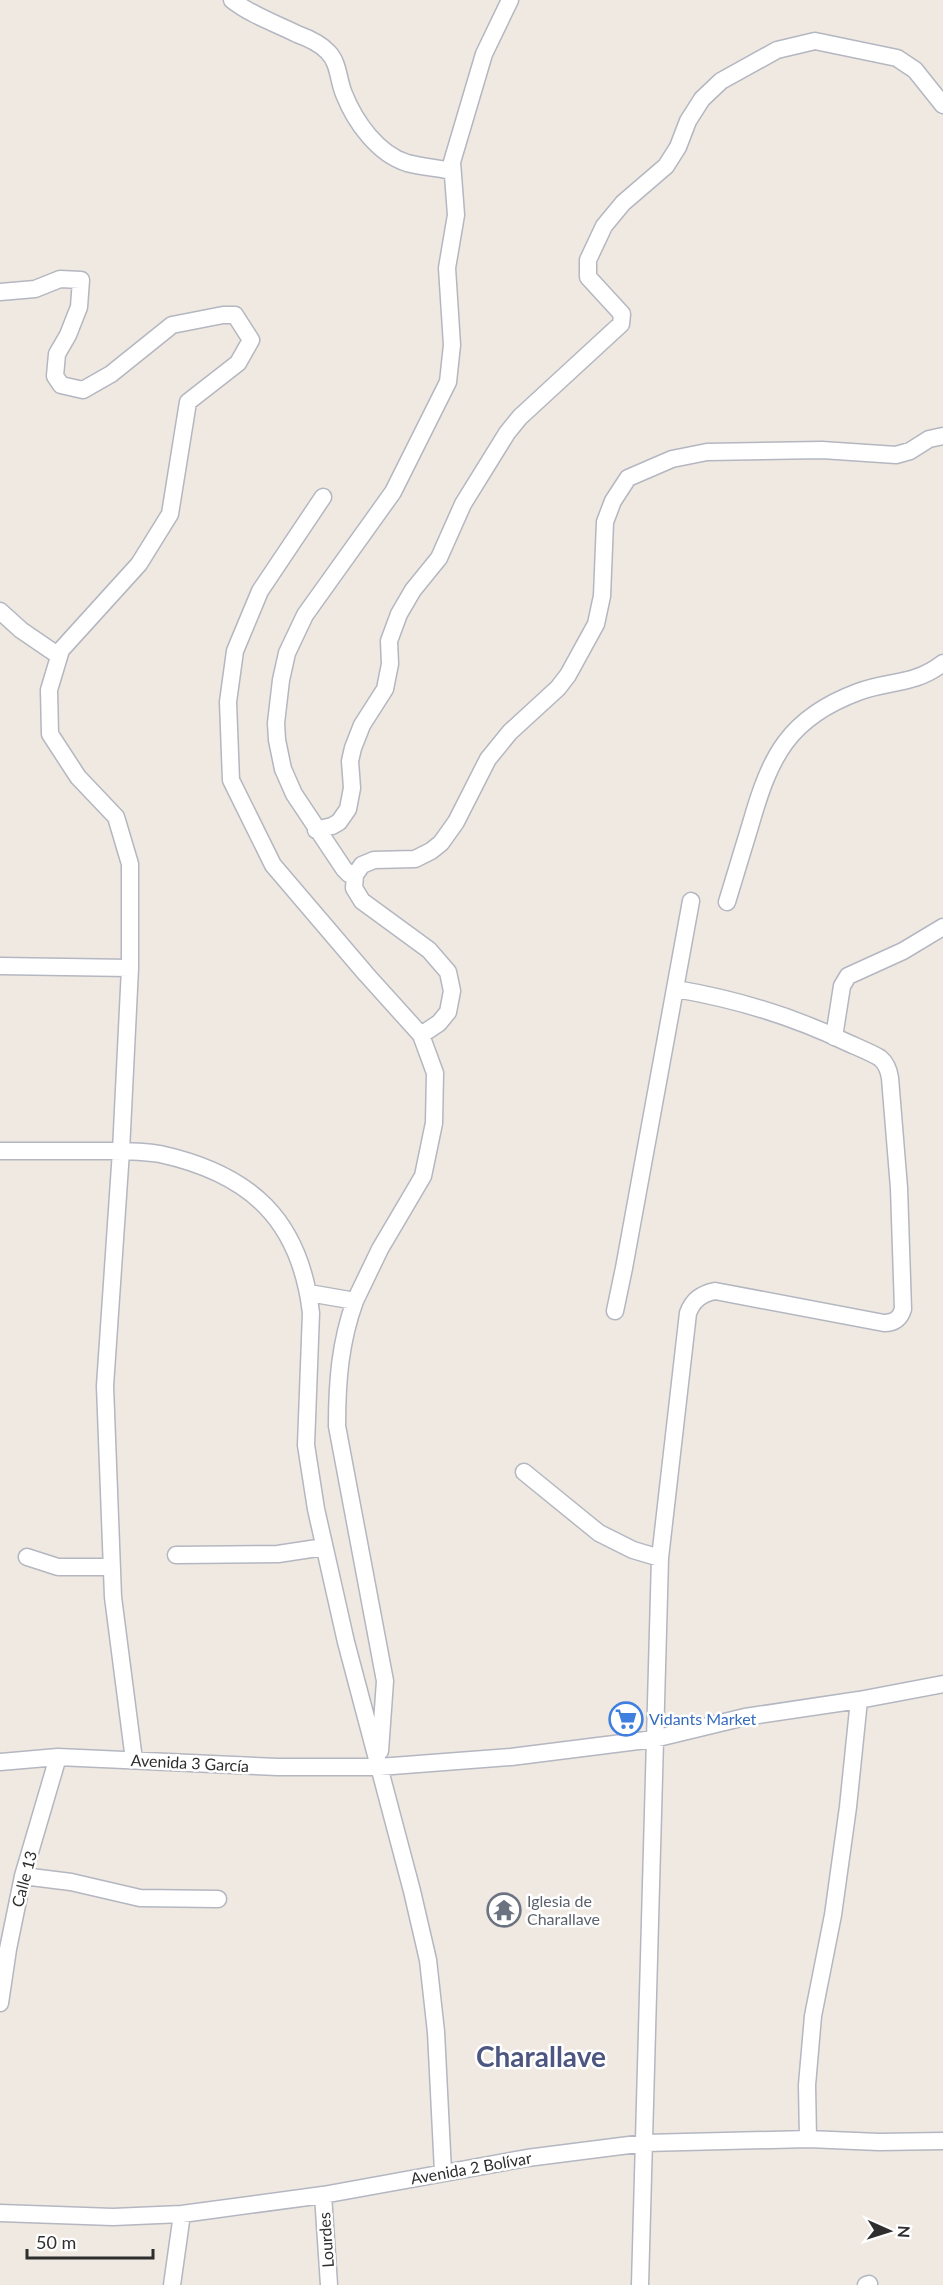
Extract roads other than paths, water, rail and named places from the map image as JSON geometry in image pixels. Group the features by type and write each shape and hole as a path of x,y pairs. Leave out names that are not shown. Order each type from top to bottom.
{"street":[{"path":"232,0 243,9 314,41 329,52 338,68 339,80 348,102 363,128 379,147 407,163 452,171"},
{"path":"355,875 349,874 344,869 316,830 288,781 279,756 276,723 281,680 287,653 305,615 393,492 448,382 452,345 447,268 456,215 452,162 484,54 510,0"},
{"path":"316,830 339,822 348,809 352,788 350,761 353,748 362,725 385,689 390,664 389,641 393,627 409,596 446,547 453,524 474,485 507,432 520,417 621,324 622,314 591,282 587,266 597,240 614,213 644,184 660,173 673,156 688,121 711,90 721,81 777,50 815,41 897,58 915,70 943,105"},
{"path":"0,292 35,289 60,279 81,280 79,307 68,335 57,354 55,376 61,385 83,390 111,374 172,325 223,315 235,315 251,340 238,363 188,402 170,514 140,564 61,650 49,690 50,734 78,777 116,817 130,864 130,968 121,1151 105,1386 113,1597 134,1760"},
{"path":"421,1035 439,1023 448,1012 452,991 448,972 429,950 362,901 354,888 355,875 362,866 374,860 416,859 441,843 453,828 488,759 510,732 552,694 568,675 590,638 598,617 604,582 605,522 613,501 628,478 672,459 707,452 822,450 896,454 910,451 929,439 943,436"},
{"path":"323,497 260,591 235,651 228,702 231,780 273,865 421,1035 435,1073 434,1123 423,1176 380,1249 354,1301 344,1329 337,1388 337,1426 385,1680 379,1767"},
{"path":"0,610 21,630 59,656"},
{"path":"727,902 762,783 774,758 792,734 815,714 843,698 873,687 914,679 943,663"},
{"path":"615,1311 691,901"},
{"path":"834,1037 842,986 848,976 881,962 943,927"},
{"path":"0,966 130,968"},
{"path":"640,2285 660,1558 688,1313 695,1301 707,1293 723,1292 884,1323 895,1321 902,1314 899,1188 889,1071 880,1058 760,1008 676,989"},
{"path":"0,1151 121,1151 160,1154 220,1173 249,1189 277,1219 295,1247 309,1293 311,1333 306,1445 316,1509 346,1642 428,1960 436,2032 443,2172"},
{"path":"309,1293 354,1301"},
{"path":"524,1472 599,1533 633,1550 660,1558"},
{"path":"176,1555 278,1554 324,1547"},
{"path":"27,1557 58,1566 112,1567"},
{"name":"Avenida 3 García","path":"0,1762 58,1757 278,1767 379,1767 511,1757 654,1739 745,1717 860,1700 943,1684"},
{"path":"808,2139 807,2085 813,2016 833,1915 860,1700"},
{"name":"Calle 13","path":"0,2003 23,1876 58,1757"},
{"path":"23,1876 71,1882 140,1898 218,1899"},
{"name":"Avenida 2 Bolívar","path":"0,2213 113,2217 182,2214 323,2195 527,2158 645,2143 808,2139 879,2142 943,2141"},
{"name":"Lourdes","path":"323,2195 329,2285"},
{"path":"172,2285 182,2214"}],"place":[{"name":"Vidants Market","path":"626,1719"},
{"name":"Iglesia de Charallave","path":"504,1910"}],"district":[{"name":"Charallave","path":"541,2057"}]}
